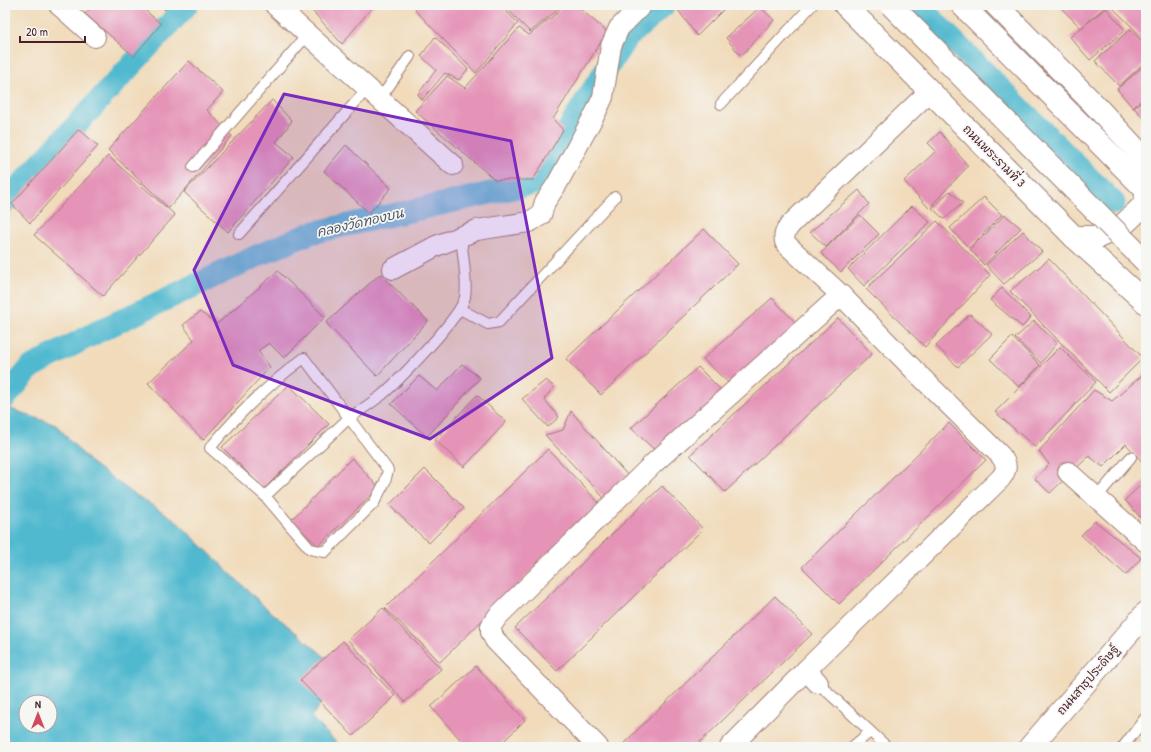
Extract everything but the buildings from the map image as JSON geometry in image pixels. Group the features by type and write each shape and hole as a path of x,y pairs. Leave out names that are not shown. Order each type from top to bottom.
{"main road":[{"name":"ถนนพระรามที่ 3","path":"845,5 1074,238 1146,303"},
{"path":"891,5 1146,262"},
{"path":"962,5 1146,190"},
{"path":"996,5 1145,157"},
{"path":"1074,238 1098,237 1122,226 1144,205 1146,196"},
{"name":"ถนนสาธุประดิษฐ์","path":"1030,747 1146,613"}],"street":[{"path":"59,5 95,38"},
{"path":"275,5 454,165"},
{"path":"394,269 436,246 477,230 529,222 541,215 545,202 557,184 603,97 611,46 619,28 642,5"},
{"path":"730,747 812,676 1001,478 1007,468 1006,462 1000,455 841,295 786,244 784,239 785,232 792,223 930,90"},
{"path":"598,747 495,640 491,632 491,626 498,616 654,464 841,295"},
{"path":"1068,472 1146,542"}],"lane":[{"path":"721,104 812,5"},
{"path":"193,167 308,34"},
{"path":"239,234 410,56"},
{"path":"460,309 488,324 499,322 615,197"},
{"path":"265,496 349,418 382,394 402,375 437,337 460,309 465,297 465,276 461,236"},
{"path":"304,358 349,418 388,470 385,482 374,503 325,552 310,549 265,496 210,448 252,401 304,358"},
{"path":"1096,498 1131,457"},
{"path":"812,676 887,747"},
{"path":"1123,747 1146,717"},
{"path":"852,747 870,732"}],"highlighted area":[{"path":"284,94 511,141 552,358 430,439 233,365 194,270"}],"water":[{"path":"5,378 10,388 8,408 56,425 90,462 131,492 174,519 263,605 343,672 311,717 341,747 5,747"}],"waterway":[{"path":"5,202 187,5"},
{"name":"คลองวัดทองบน","path":"5,398 31,367 99,331 259,255 311,233 536,183 588,97 626,39 664,5"},
{"path":"918,5 1114,203"}]}
